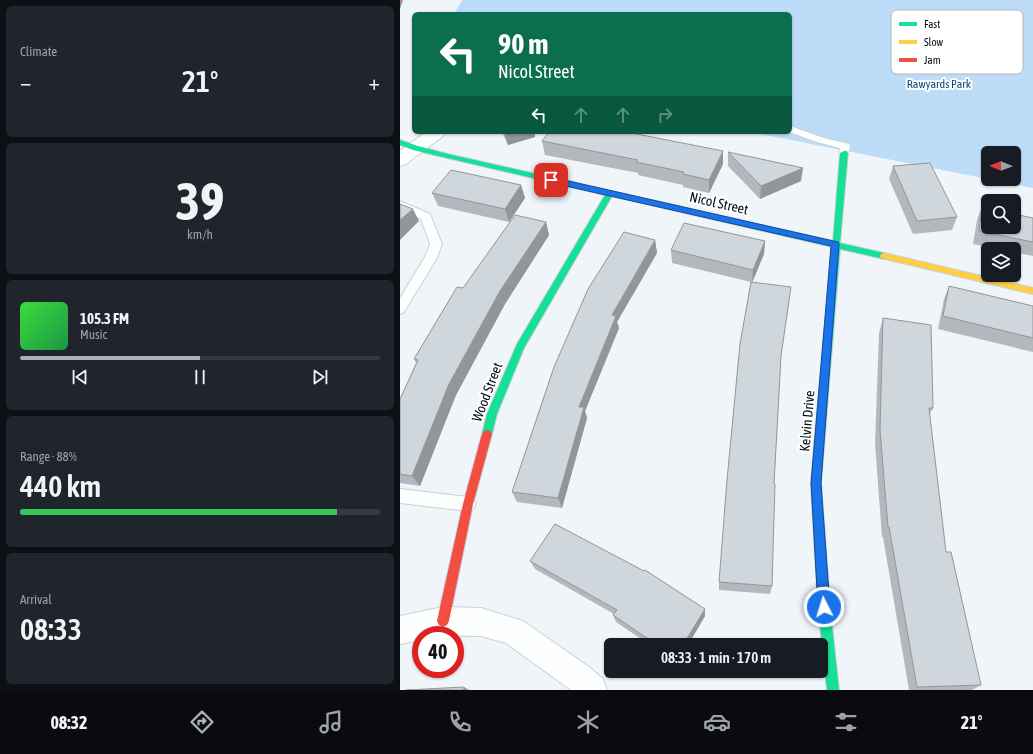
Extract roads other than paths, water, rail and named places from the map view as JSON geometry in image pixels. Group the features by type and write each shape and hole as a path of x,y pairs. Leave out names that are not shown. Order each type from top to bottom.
{"street":[{"path":"400,160 434,134"},
{"name":"Nicol Street","path":"400,142 416,148 1033,291"},
{"name":"Kelvin Drive","path":"833,690 824,600 816,483 835,244 844,153"},
{"name":"Wood Street","path":"443,621 468,504 492,414 520,347 610,193"},
{"path":"400,630 443,621 481,622 513,631 579,678 592,690"}],"lane":[{"path":"792,130 821,140 845,146 844,153"},
{"path":"400,205 426,217 436,244 431,258 400,309"},
{"path":"400,496 468,504"}],"park label":[{"name":"Rawyards Park","path":"939,84"}]}
